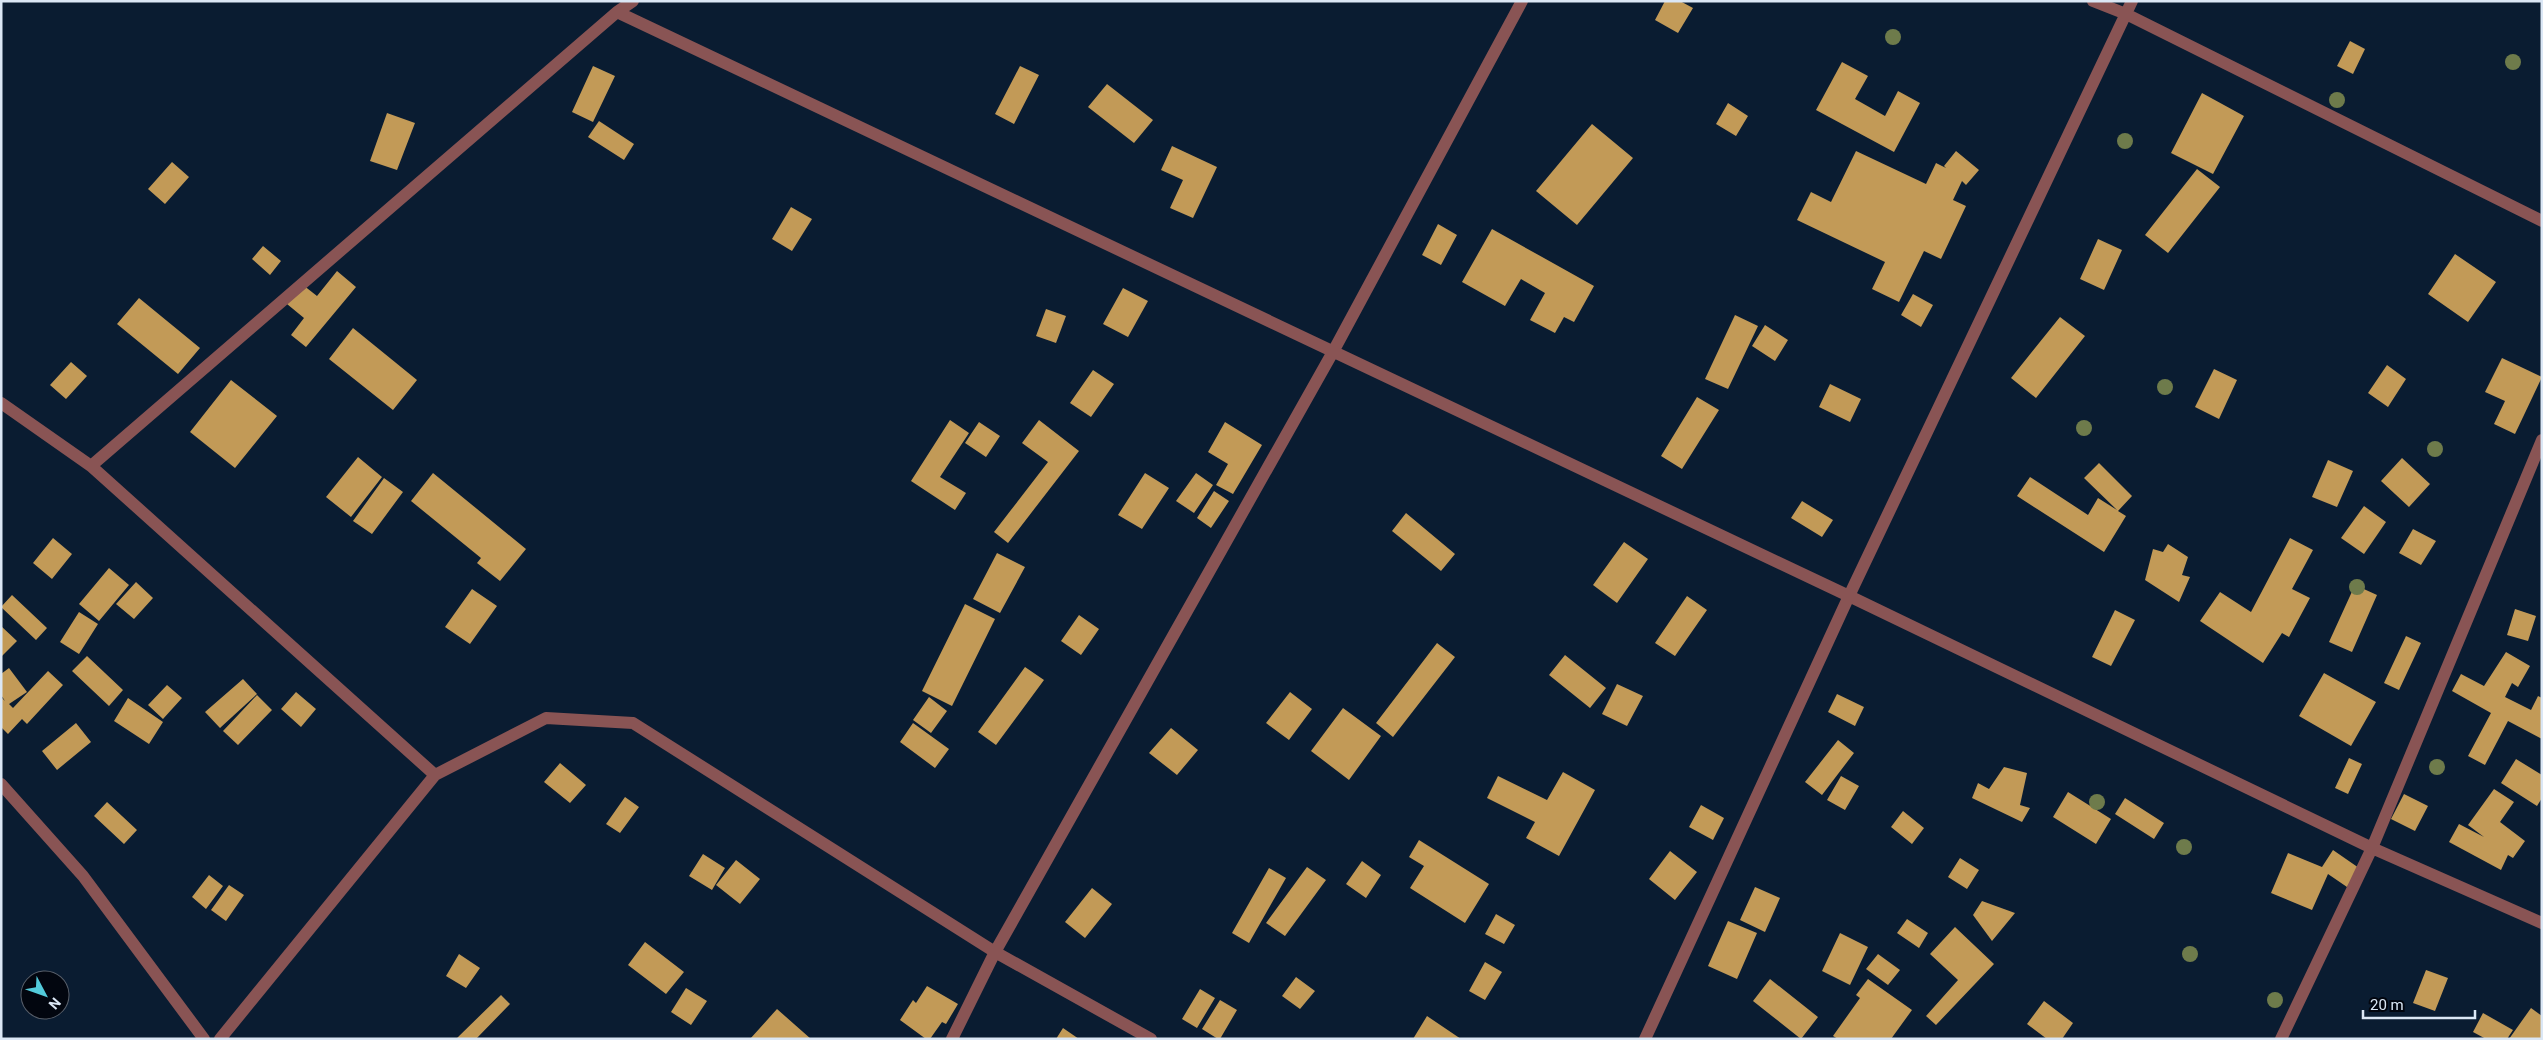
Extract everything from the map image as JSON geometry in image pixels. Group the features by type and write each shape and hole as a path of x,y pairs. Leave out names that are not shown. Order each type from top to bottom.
{"street":[{"path":"91,466 617,12 633,1"},
{"path":"952,1039 996,952 1334,350 1522,1"},
{"path":"2093,1 2126,14 2542,221"},
{"path":"1645,1039 1849,596 2132,1"},
{"path":"617,12 1334,350 2372,848 2542,923"},
{"path":"1,403 91,466 435,775"},
{"path":"2280,1039 2372,848 2542,440"},
{"path":"220,1039 435,775 546,718 633,723 996,952 1150,1039"},
{"path":"1,784 83,876 204,1039"}],"building":[{"path":"1665,1 1680,1 1693,8 1678,33 1655,20"},
{"path":"2350,41 2365,49 2353,74 2337,66"},
{"path":"1842,62 1868,76 1855,99 1885,116 1898,91 1920,103 1894,152 1816,110"},
{"path":"593,66 615,76 593,122 572,112"},
{"path":"1020,66 1039,75 1014,124 995,114"},
{"path":"1107,84 1153,120 1134,143 1088,107"},
{"path":"2202,93 2244,116 2213,174 2171,153"},
{"path":"1728,103 1748,116 1736,136 1716,124"},
{"path":"387,113 415,123 397,170 370,161"},
{"path":"599,121 634,144 624,160 588,137"},
{"path":"1592,124 1633,158 1577,225 1536,191"},
{"path":"1172,146 1217,167 1193,218 1170,208 1183,180 1161,170"},
{"path":"1856,151 1926,184 1936,163 1946,168 1944,166 1956,151 1979,170 1966,185 1962,181 1953,200 1966,206 1941,259 1924,251 1899,302 1872,289 1885,262 1797,220 1811,192 1831,202"},
{"path":"172,162 189,177 165,204 148,189"},
{"path":"2197,169 2220,187 2168,253 2145,235"},
{"path":"791,207 812,219 792,251 772,239"},
{"path":"1438,224 1457,235 1441,265 1422,255"},
{"path":"1492,229 1594,286 1574,322 1564,317 1555,333 1530,320 1545,293 1521,279 1505,306 1462,282"},
{"path":"2098,239 2122,250 2104,290 2080,279"},
{"path":"263,246 281,261 270,275 252,259"},
{"path":"2455,254 2496,282 2468,322 2428,294"},
{"path":"337,271 356,287 306,347 291,335 304,318 287,304 303,285 317,296"},
{"path":"1123,288 1148,301 1128,337 1103,324"},
{"path":"1913,294 1933,305 1921,327 1901,315"},
{"path":"139,298 200,348 178,374 117,324"},
{"path":"1046,309 1066,316 1056,343 1036,336"},
{"path":"1735,315 1758,326 1728,389 1705,379"},
{"path":"2060,317 2085,336 2036,398 2011,378"},
{"path":"1765,325 1788,340 1775,361 1752,346"},
{"path":"353,328 417,380 393,410 329,359"},
{"path":"2502,358 2542,377 2515,434 2494,424 2505,401 2485,392"},
{"path":"71,362 87,376 66,399 50,385"},
{"path":"2387,365 2406,379 2388,407 2368,393"},
{"path":"2214,369 2237,380 2219,419 2195,407"},
{"path":"1093,370 1114,384 1091,417 1070,403"},
{"path":"231,380 277,416 235,468 190,432"},
{"path":"1830,384 1861,399 1850,422 1819,407"},
{"path":"1697,397 1719,410 1682,469 1661,456"},
{"path":"950,420 969,433 940,477 966,493 955,510 911,481"},
{"path":"1039,420 1079,451 1008,543 994,532 1048,462 1022,443"},
{"path":"979,422 1000,436 986,457 965,443"},
{"path":"1225,422 1262,445 1233,494 1216,485 1228,464 1208,452"},
{"path":"358,457 382,477 351,517 326,497"},
{"path":"2402,458 2430,484 2409,507 2381,481"},
{"path":"2328,460 2353,471 2337,507 2312,497"},
{"path":"2099,463 2132,496 2118,511 2126,516 2104,552 2017,496 2030,477 2088,515 2098,498 2117,510 2084,478"},
{"path":"433,473 526,549 500,581 477,563 481,558 411,501"},
{"path":"1145,473 1169,488 1142,529 1118,515"},
{"path":"1196,473 1213,485 1194,513 1176,501"},
{"path":"384,478 403,492 372,534 353,521"},
{"path":"1214,491 1229,501 1211,528 1197,518"},
{"path":"1802,501 1833,520 1822,537 1791,518"},
{"path":"2364,506 2386,522 2364,554 2341,538"},
{"path":"1406,513 1455,554 1441,571 1392,531"},
{"path":"2413,529 2436,541 2421,565 2399,553"},
{"path":"53,538 72,554 52,579 33,563"},
{"path":"2290,538 2313,550 2292,589 2310,598 2289,637 2282,633 2263,663 2200,621 2220,592 2251,612"},
{"path":"1624,542 1648,559 1617,603 1593,585"},
{"path":"2168,544 2188,557 2182,575 2190,577 2179,602 2145,580 2153,549 2163,552"},
{"path":"997,553 1025,567 1000,613 973,599"},
{"path":"109,568 129,585 99,621 79,604"},
{"path":"136,582 153,598 134,619 116,604"},
{"path":"2355,585 2377,595 2352,652 2329,642"},
{"path":"472,589 497,606 470,644 445,627"},
{"path":"12,595 47,628 36,640 1,607"},
{"path":"1687,596 1707,610 1675,656 1655,643"},
{"path":"965,604 995,619 952,706 922,691"},
{"path":"2515,609 2536,616 2528,641 2507,635"},
{"path":"2115,610 2135,620 2111,666 2092,657"},
{"path":"79,612 98,624 79,654 60,642"},
{"path":"1079,615 1099,629 1081,655 1061,641"},
{"path":"1,626 17,641 1,657"},
{"path":"2406,636 2421,643 2399,690 2384,683"},
{"path":"1437,643 1455,657 1393,737 1376,723"},
{"path":"2506,652 2530,666 2518,687 2512,683 2505,697 2531,710 2538,696 2542,698 2542,739 2508,721 2485,765 2468,756 2491,713 2452,691 2461,674 2484,686"},
{"path":"1565,655 1606,688 1590,708 1549,675"},
{"path":"87,656 123,690 109,706 72,671"},
{"path":"1025,667 1044,680 996,745 978,732"},
{"path":"9,668 27,692 9,704 13,708 48,671 63,685 27,724 22,719 8,734 1,727 1,697 5,701 1,695 1,674"},
{"path":"2324,673 2376,702 2351,746 2299,716"},
{"path":"243,679 257,694 220,728 205,712"},
{"path":"1617,684 1643,696 1627,726 1602,714"},
{"path":"167,685 182,698 163,719 148,705"},
{"path":"296,692 316,709 301,727 281,709"},
{"path":"1290,692 1312,709 1289,740 1266,723"},
{"path":"1837,694 1864,707 1855,726 1828,712"},
{"path":"257,695 272,710 238,745 223,731"},
{"path":"929,697 947,711 931,733 913,720"},
{"path":"128,698 163,722 149,744 114,721"},
{"path":"1343,708 1381,736 1349,780 1311,751"},
{"path":"76,723 91,742 57,770 42,751"},
{"path":"913,723 949,749 935,768 900,742"},
{"path":"1171,728 1198,750 1177,775 1149,753"},
{"path":"1838,740 1854,753 1822,795 1805,782"},
{"path":"2349,758 2362,764 2348,794 2335,788"},
{"path":"2516,759 2542,775 2542,798 2537,806 2501,783"},
{"path":"560,763 586,785 570,803 544,782"},
{"path":"2004,767 2027,773 2020,805 2030,808 2022,822 1972,798 1978,783 1989,789"},
{"path":"1563,772 1595,790 1559,856 1526,838 1535,822 1487,798 1498,776 1547,800"},
{"path":"1841,776 1859,786 1845,810 1827,800"},
{"path":"2494,789 2514,802 2500,822 2525,841 2513,858 2508,855 2501,870 2449,842 2459,824 2484,837 2468,825"},
{"path":"2068,792 2111,819 2096,844 2053,817"},
{"path":"2404,794 2428,806 2415,831 2391,819"},
{"path":"625,797 639,807 620,833 606,824"},
{"path":"2125,798 2164,823 2154,839 2115,814"},
{"path":"107,802 137,830 124,844 94,816"},
{"path":"1701,805 1724,818 1713,840 1689,827"},
{"path":"1903,811 1924,828 1912,844 1891,827"},
{"path":"1419,840 1489,884 1465,923 1410,888 1424,866 1409,857"},
{"path":"2333,850 2359,868 2347,887 2328,874 2312,910 2271,893 2288,853 2322,867"},
{"path":"1670,851 1697,872 1675,900 1649,879"},
{"path":"703,854 725,868 712,890 689,876"},
{"path":"1960,858 1979,870 1967,889 1948,877"},
{"path":"736,860 760,879 740,904 716,885"},
{"path":"1362,861 1381,875 1366,898 1346,884"},
{"path":"1307,867 1326,880 1285,936 1266,923"},
{"path":"1269,868 1286,878 1249,943 1232,933"},
{"path":"209,875 223,886 206,909 192,897"},
{"path":"229,885 244,895 226,921 211,910"},
{"path":"1755,887 1780,898 1765,932 1740,920"},
{"path":"1092,888 1112,904 1085,938 1065,922"},
{"path":"1982,901 2015,913 1992,941 1973,915"},
{"path":"1496,914 1515,925 1504,944 1485,934"},
{"path":"1907,919 1928,933 1919,948 1897,933"},
{"path":"1728,921 1757,933 1737,979 1708,966"},
{"path":"1955,927 1994,964 1936,1025 1926,1016 1958,980 1930,954"},
{"path":"1840,933 1868,947 1850,985 1822,971"},
{"path":"645,942 684,972 666,994 628,965"},
{"path":"459,954 480,968 466,988 446,976"},
{"path":"1878,954 1900,970 1888,985 1866,969"},
{"path":"1485,962 1502,972 1485,1000 1469,991"},
{"path":"2426,970 2448,978 2435,1011 2413,1003"},
{"path":"1296,977 1315,991 1300,1009 1282,996"},
{"path":"1770,979 1818,1017 1801,1039 1753,1001"},
{"path":"1868,979 1912,1010 1891,1039 1838,1039 1833,1036 1860,998 1856,995"},
{"path":"927,986 958,1004 946,1024 942,1022 930,1039 926,1039 900,1020 913,1000 916,1003"},
{"path":"686,988 707,1001 691,1025 671,1012"},
{"path":"1200,989 1215,998 1197,1028 1182,1019"},
{"path":"501,995 510,1004 476,1039 456,1039"},
{"path":"1220,1000 1237,1010 1220,1039 1218,1039 1202,1029"},
{"path":"2044,1001 2073,1023 2062,1039 2047,1039 2027,1024"},
{"path":"2531,1008 2542,1016 2542,1039 2509,1039"},
{"path":"777,1009 811,1039 750,1039"},
{"path":"2483,1013 2513,1030 2507,1039 2486,1039 2473,1032"},
{"path":"1427,1016 1461,1039 1413,1039"},
{"path":"1063,1028 1079,1039 1056,1039"}]}
